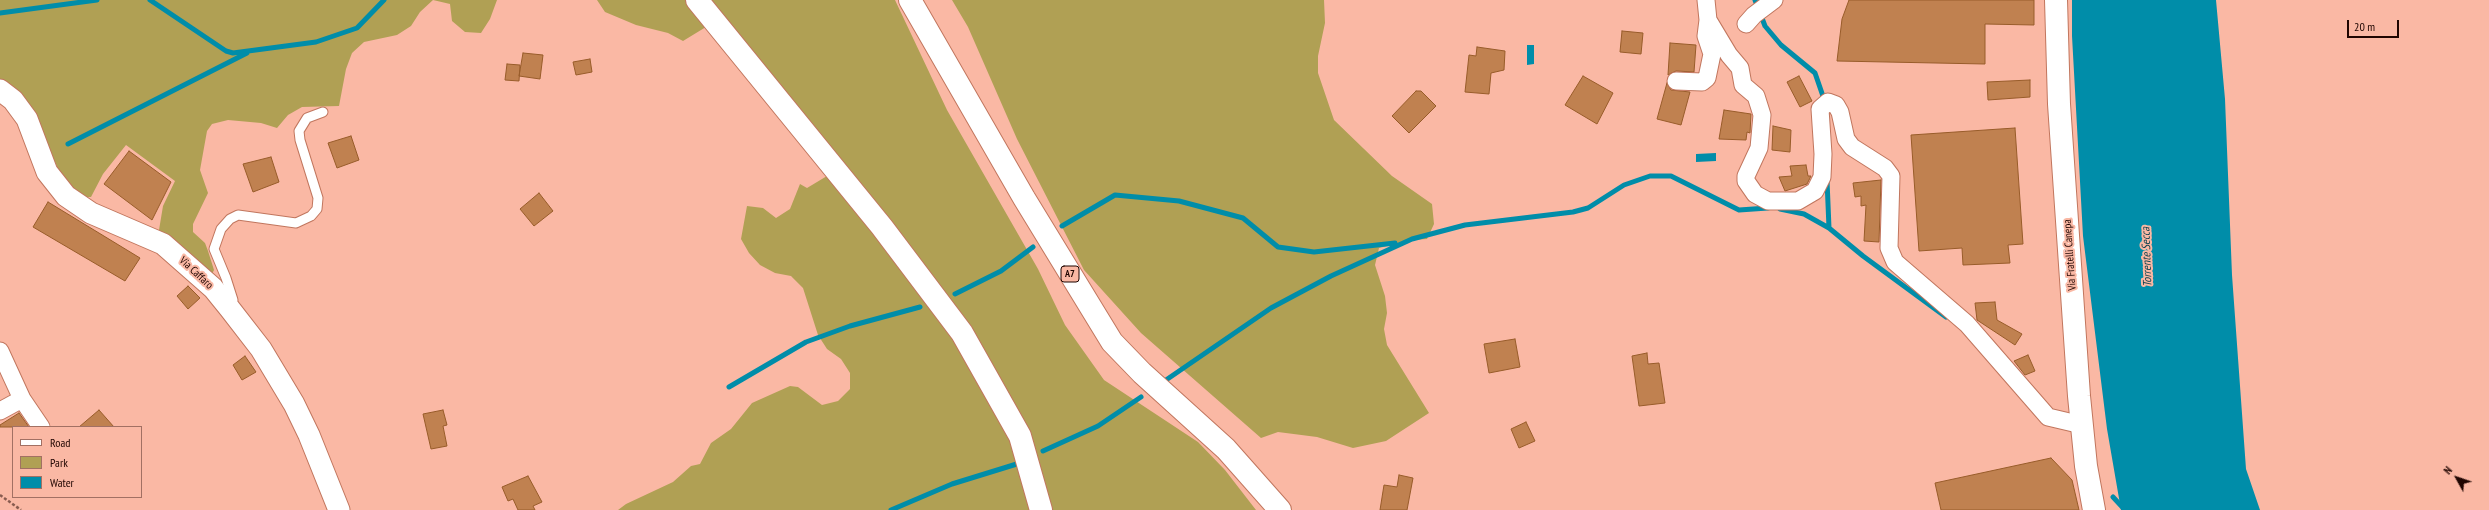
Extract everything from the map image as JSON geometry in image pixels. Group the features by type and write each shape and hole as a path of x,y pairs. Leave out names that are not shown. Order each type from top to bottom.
{"main road":[{"path":"697,0 882,227 962,333 1020,436 1041,510"},
{"name":"A7","path":"910,0 1024,198 1112,342 1142,373 1226,449 1280,510"},
{"name":"Via Fratelli Canepa","path":"2056,0 2059,104 2082,425 2086,466 2094,510"}],"street":[{"path":"1676,81 1702,82 1707,78 1712,54 1706,36 1708,20 1706,0"},
{"path":"1746,24 1754,15 1774,0"},
{"path":"1708,20 1729,55 1740,68 1743,85 1756,96 1762,115 1759,148 1746,176 1746,181 1755,194 1768,201 1798,201 1815,191 1822,177 1823,154 1820,109 1828,102 1836,104 1840,112 1846,139 1852,147 1885,168 1891,176 1889,248 1895,262 1967,324 2048,416 2082,425"},
{"name":"Via Caffaro","path":"0,90 13,100 27,119 47,172 66,196 91,213 163,244 213,288 230,309 260,348 294,404 309,434 339,510"},
{"path":"0,351 22,399 40,426"},
{"path":"0,410 22,399"}],"lane":[{"path":"230,309 233,300 214,249 221,229 230,218 238,215 296,223 311,216 317,209 318,198 300,140 299,131 307,118 323,112"}],"path":[{"path":"0,495 21,510"}],"green space":[{"path":"0,0 433,0 420,12 411,26 397,35 364,42 352,53 346,69 339,106 302,107 288,115 277,128 261,123 228,120 212,124 207,131 200,170 208,193 193,224 193,232 205,243 208,251 214,270 211,276 159,230 163,206 175,181 126,145 103,174 91,197 82,197 64,182 33,113 0,81"},
{"path":"433,0 497,0 490,19 481,33 465,32 452,21 450,4"},
{"path":"597,0 895,0 947,110 1038,269 1065,325 1104,380 1198,442 1225,470 1256,510 618,510 626,504 673,482 691,466 700,464 711,443 731,429 752,403 790,386 798,387 822,405 838,401 850,389 850,373 841,359 827,349 818,335 803,288 791,276 775,273 760,265 749,253 741,239 747,206 763,208 776,218 790,209 800,184 807,188 832,173 719,19 683,41 668,33 636,25 605,12"},
{"path":"952,0 1324,0 1325,23 1318,56 1318,73 1334,120 1392,176 1432,204 1434,224 1427,239 1411,240 1379,248 1375,265 1385,296 1387,313 1384,329 1387,345 1429,413 1386,441 1353,448 1317,437 1278,432 1261,438 1141,333 1084,270 1017,139 968,27"}],"water":[{"name":"Torrente Secca","path":"2072,0 2216,0 2225,99 2232,275 2246,469 2260,510 2121,510 2107,429 2083,236 2072,36"},
{"path":"1527,45 1534,45 1534,64 1527,65"},
{"path":"1716,153 1716,161 1696,162 1696,154"}],"building":[{"path":"1849,0 2034,0 2034,25 1985,24 1985,64 1837,61 1842,19"},
{"path":"1622,31 1643,33 1641,54 1620,52"},
{"path":"1670,43 1696,45 1694,72 1676,71 1668,75"},
{"path":"1477,47 1505,51 1504,70 1491,73 1489,94 1465,92 1469,55 1476,56"},
{"path":"523,53 543,55 540,79 519,76"},
{"path":"590,59 592,72 576,75 573,62"},
{"path":"507,64 520,65 519,81 505,80"},
{"path":"1583,76 1613,93 1597,124 1565,105"},
{"path":"1799,76 1812,101 1800,107 1787,82"},
{"path":"2030,80 2030,97 1988,100 1987,82"},
{"path":"1667,83 1671,90 1690,92 1681,125 1657,119"},
{"path":"1416,91 1421,91 1436,106 1409,133 1392,116"},
{"path":"1724,110 1751,114 1750,133 1747,132 1746,140 1719,139"},
{"path":"1773,126 1791,130 1790,152 1772,150"},
{"path":"2015,128 2023,244 2008,245 2010,263 1963,265 1962,248 1919,251 1911,135"},
{"path":"351,136 359,160 337,168 328,143"},
{"path":"129,151 171,182 152,220 104,184"},
{"path":"271,157 279,182 253,192 243,164"},
{"path":"1806,165 1808,176 1811,176 1807,184 1785,191 1779,177 1792,176 1790,166"},
{"path":"1881,180 1879,242 1864,241 1866,205 1861,206 1861,196 1855,197 1853,183"},
{"path":"539,193 553,211 534,226 520,209"},
{"path":"48,202 140,258 125,281 33,227"},
{"path":"188,286 200,298 188,309 177,296"},
{"path":"1995,302 1997,320 2022,334 2015,345 1977,320 1975,303"},
{"path":"1515,339 1520,367 1489,373 1484,344"},
{"path":"1647,353 1648,364 1659,363 1665,403 1639,406 1632,356"},
{"path":"2028,355 2035,371 2025,375 2014,361"},
{"path":"245,356 256,372 242,380 233,365"},
{"path":"99,410 113,426 80,426"},
{"path":"443,410 447,425 443,426 447,446 431,449 423,414"},
{"path":"19,413 28,426 0,427 0,425"},
{"path":"1526,422 1535,441 1519,448 1511,429"},
{"path":"2051,458 2072,480 2079,510 1941,510 1935,483"},
{"path":"1399,475 1413,478 1407,510 1380,510 1384,485 1397,487"},
{"path":"528,476 542,502 533,506 535,510 518,510 513,499 508,501 502,487"}],"waterway":[{"path":"0,13 97,0"},
{"path":"150,0 226,51 233,53 316,42 357,28 384,0"},
{"path":"1755,0 1765,26 1781,45 1815,73 1825,102"},
{"path":"68,144 247,53"},
{"path":"1166,380 1271,308 1331,276 1412,239 1465,225 1573,212 1588,208 1624,185 1650,176 1671,176 1739,210 1768,208"},
{"path":"1827,180 1829,228"},
{"path":"1062,226 1115,195 1179,201 1243,218 1278,247 1314,252 1395,243"},
{"path":"1780,209 1804,214 1829,228 1863,256 1946,317"},
{"path":"955,294 1001,271 1033,247"},
{"path":"729,387 806,342 850,326 920,307"},
{"path":"1043,451 1098,426 1141,397"},
{"path":"891,510 952,484 1020,463"},
{"path":"2113,497 2125,510"}]}
